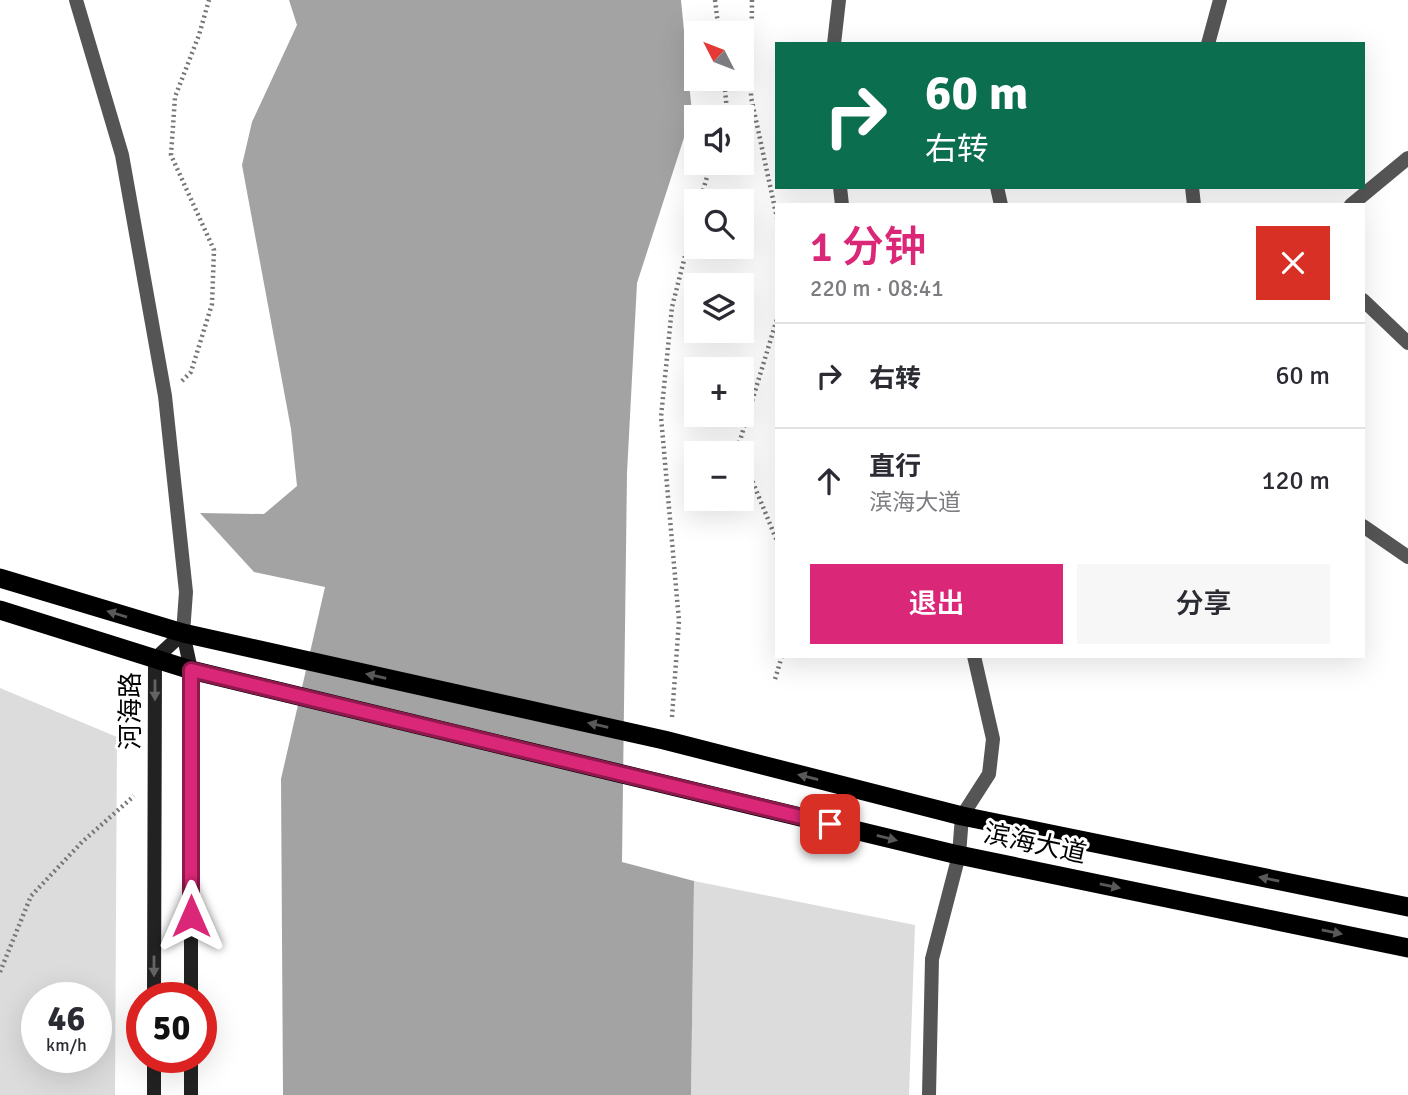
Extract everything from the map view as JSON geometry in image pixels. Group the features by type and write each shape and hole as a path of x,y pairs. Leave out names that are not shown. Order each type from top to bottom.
{"highway":[{"name":"滨海大道","path":"0,578 183,633 664,740 962,816 1408,907"},
{"name":"滨海大道","path":"0,610 191,670 959,856 1408,948"}],"main road":[{"name":"河海路","path":"154,982 155,659 183,633"},
{"path":"183,633 191,670 191,982"},
{"path":"154,1073 154,1095"},
{"path":"191,1073 191,1095"}],"street":[{"path":"76,0 122,155 165,396 186,592 183,633"},
{"path":"834,42 839,0"},
{"path":"1209,42 1220,0"},
{"path":"1353,203 1408,159"},
{"path":"1365,302 1408,343"},
{"path":"1365,527 1408,557"},
{"path":"929,1095 932,959 959,856 962,816 989,774 993,739 974,658"}],"path":[{"path":"165,396 191,372 212,304 214,250 171,155 175,97 199,35 209,0"},
{"path":"715,0 718,21"},
{"path":"752,0 751,96 775,209"},
{"path":"672,717 679,621 661,418 671,307 684,258"},
{"path":"740,441 775,326"},
{"path":"754,486 775,536"},
{"path":"775,679 781,658"},
{"path":"0,972 31,896 82,842 134,796"}],"shaded area":[{"path":"289,0 681,0 684,91 690,91 691,105 684,105 684,138 637,283 627,473 622,862 694,881 691,1095 283,1095 281,779 325,587 254,572 200,513 264,514 297,486 291,429 242,165 252,122 297,25"},
{"path":"0,688 117,737 115,1095 0,1095"},
{"path":"694,881 915,925 909,1095 691,1095"}],"route":[{"path":"191,916 191,670 830,824"}]}
